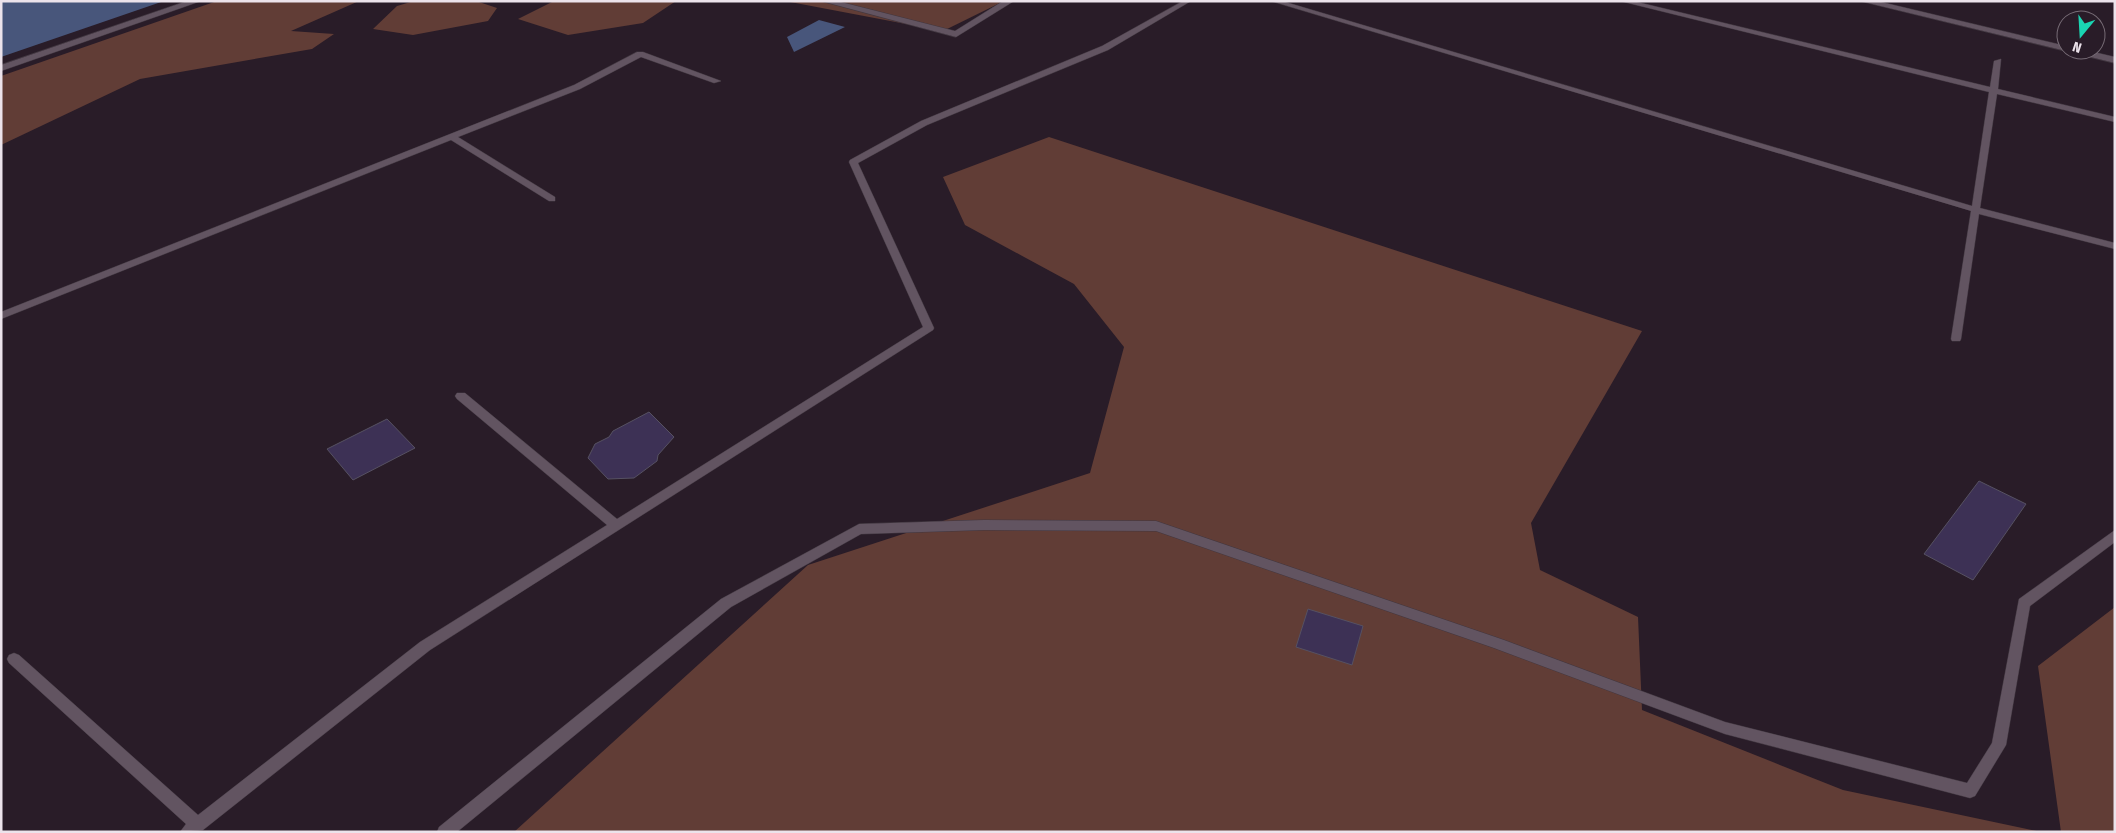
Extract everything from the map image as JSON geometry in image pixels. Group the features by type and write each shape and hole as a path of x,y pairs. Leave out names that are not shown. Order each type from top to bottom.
{"street":[{"path":"1,68 197,1"},
{"path":"825,1 956,34 1010,1"},
{"path":"1864,1 2056,47"}],"lane":[{"path":"14,659 193,828 425,646 929,328 852,162 924,123 1105,48 1188,1"},
{"path":"1274,1 1976,210 2115,246"},
{"path":"1623,1 2115,120"},
{"path":"1,316 577,87 640,54 717,81"},
{"path":"1956,339 1998,61"},
{"path":"450,136 552,198"},
{"path":"461,396 616,525"},
{"path":"445,832 726,602 859,529 984,525 1156,526 1499,644 1725,728 1970,791 1999,745 2024,603 2115,535"}],"shaded area":[{"path":"217,1 359,1 291,31 334,34 312,49 140,79 1,145 1,76"},
{"path":"414,1 476,1 497,8 488,21 413,35 373,29 397,6"},
{"path":"554,1 676,1 643,23 568,35 518,19"},
{"path":"785,1 1004,1 943,31"},
{"path":"1049,137 1642,331 1531,523 1540,570 1638,617 1642,710 1843,790 2041,832 514,832 808,565 1090,473 1124,347 1074,284 965,225 943,177"},
{"path":"2115,607 2115,832 2061,832 2038,666"}],"water":[{"path":"1,1 164,1 1,57"},
{"path":"819,20 845,27 794,52 787,37"}],"building":[{"path":"649,412 674,437 658,455 657,461 634,478 608,479 588,458 595,444 609,437 613,431"},
{"path":"387,419 415,448 353,480 327,449"},
{"path":"1979,481 2026,504 1973,580 1924,554"},
{"path":"1308,609 1363,626 1352,665 1296,647"}]}
